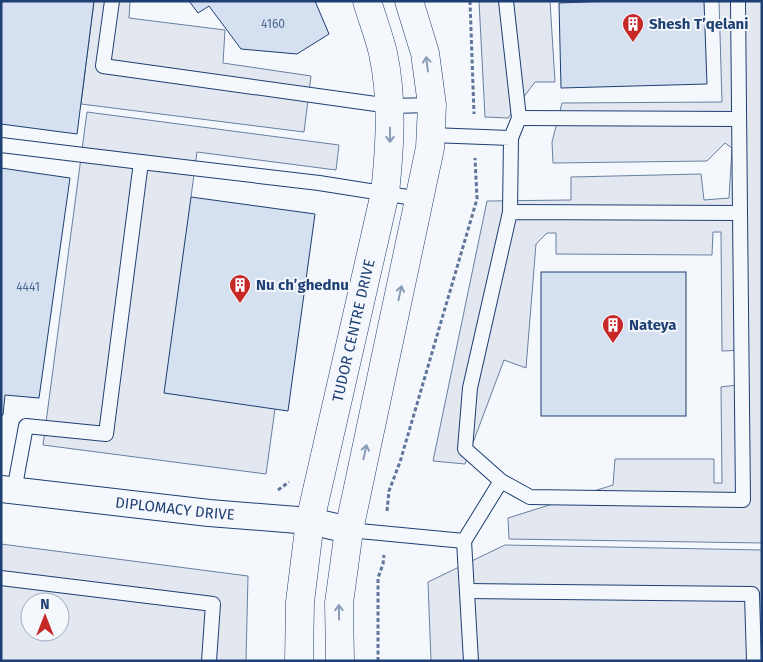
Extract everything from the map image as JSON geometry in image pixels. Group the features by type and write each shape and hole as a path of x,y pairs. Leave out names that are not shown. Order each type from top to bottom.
{"street":[{"name":"TUDOR CENTRE DRIVE","path":"299,661 300,602 310,521 385,193 390,142 390,106 383,54 367,1"},
{"path":"340,661 339,603 349,530 430,148 432,105 425,53 409,1"},
{"name":"DIPLOMACY DRIVE","path":"8,490 209,513 310,521 349,530"}],"lane":[{"path":"112,1 103,66 390,106 432,105"},
{"path":"506,1 519,118 511,138 510,212 470,388 465,449 501,481 530,497 743,500 738,1"},
{"path":"519,118 738,119"},
{"path":"431,136 511,138"},
{"path":"1,145 420,199"},
{"path":"8,490 26,426 106,434 141,162"},
{"path":"510,212 740,214"},
{"path":"471,661 464,541 501,481"},
{"path":"349,530 464,541"},
{"path":"1,578 213,604 209,661"},
{"path":"468,591 752,594 754,661"}],"path":[{"path":"389,491 400,462 476,199 470,1"},
{"path":"378,661 378,578 383,564"}],"shaded area":[{"path":"94,1 130,1 129,18 225,30 223,63 311,76 304,132 81,104"},
{"path":"479,1 550,1 555,82 535,82 508,118 485,117"},
{"path":"719,1 762,1 762,543 509,539 508,518 613,485 615,459 714,459 714,483 722,483 721,387 745,384 745,350 722,351 721,232 713,232 712,255 556,254 556,233 547,233 536,244 526,368 504,360 465,464 433,461 487,201 571,200 571,177 701,174 704,200 729,198 732,148 725,143 707,161 553,163 552,142 562,103 722,102"},
{"path":"87,112 339,145 336,170 197,152 191,197 275,409 266,474 43,445"},
{"path":"1,544 248,576 246,661 1,661"},
{"path":"505,545 762,550 762,661 431,661 428,582"}],"building":[{"path":"1,1 94,1 77,134 1,124"},
{"path":"189,1 315,1 329,34 297,54 241,49 209,6 198,13"},
{"name":"Shesh T’qelani","path":"704,1 707,84 561,88 559,3"},
{"path":"1,168 70,178 39,398 5,395 3,415 1,416"},
{"name":"Nu ch’ghednu","path":"191,197 315,214 288,411 164,393"},
{"name":"Nateya","path":"541,272 686,272 686,416 541,416"}],"place":[{"name":"Shesh T’qelani","path":"633,43"},
{"name":"Nu ch’ghednu","path":"240,304"},
{"name":"Nateya","path":"613,344"}]}
